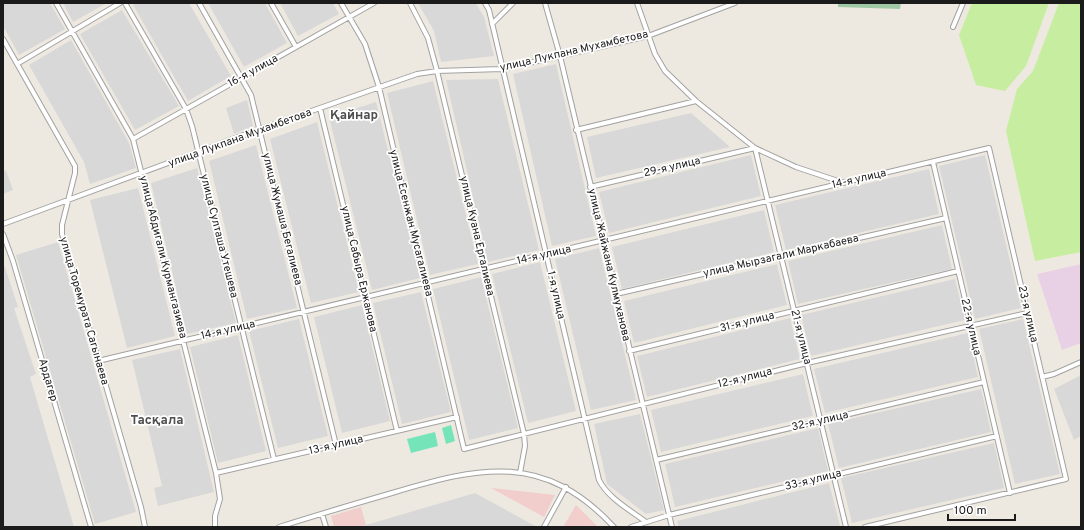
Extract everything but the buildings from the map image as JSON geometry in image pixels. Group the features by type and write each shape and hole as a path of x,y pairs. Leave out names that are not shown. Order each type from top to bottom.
{"street":[{"name":"улица Абдигали Курмангазиева","path":"56,3 133,139 216,473 220,499 214,516 214,527"},
{"path":"17,64 120,3"},
{"name":"улица Султаша Утешева","path":"124,3 186,109 199,152 274,459"},
{"name":"улица Жумаша Бегалиева","path":"199,3 251,95 305,312 336,445"},
{"path":"271,3 296,47"},
{"name":"улица Есенжан Мусагалиева","path":"341,3 365,44 379,87 464,449"},
{"name":"16-я улица","path":"133,139 374,3"},
{"name":"улица Куана Ергалиева","path":"410,3 428,38 437,71 524,434 525,446 520,473"},
{"name":"1-я улица","path":"485,3 489,10 599,480 603,488 646,522"},
{"path":"492,24 513,3"},
{"name":"улица Жайжана Кулмуханова","path":"545,3 560,56 576,130 672,527"},
{"path":"637,3 655,54 665,71 696,101 755,148 796,167 845,183"},
{"name":"улица Лукпана Мухамбетова","path":"3,224 260,129 418,74 437,71 502,69 648,36 735,3"},
{"path":"953,27 963,3"},
{"name":"улица Торемурата Сагынаева","path":"3,39 75,166 75,173 67,200 62,225 62,234 141,507 145,527"},
{"path":"576,130 696,101"},
{"name":"улица Сабыра Ержанова","path":"320,108 397,430"},
{"name":"29-я улица","path":"590,186 755,148"},
{"name":"21-я улица","path":"755,148 846,527"},
{"name":"14-я улица","path":"98,361 989,148"},
{"name":"23-я улица","path":"989,148 1066,479 1010,493"},
{"name":"22-я улица","path":"932,162 1010,493"},
{"name":"улица Мырзагали Маркабаева","path":"616,294 946,218"},
{"name":"Ардагер","path":"3,234 13,261 91,527"},
{"name":"31-я улица","path":"629,351 958,271"},
{"name":"12-я улица","path":"464,449 642,403 1027,312"},
{"path":"1042,377 1054,374 1081,362"},
{"name":"32-я улица","path":"656,460 984,382"},
{"name":"13-я улица","path":"216,473 457,417"},
{"name":"33-я улица","path":"630,527 669,515 997,436"},
{"path":"279,527 441,478 477,471 496,471 520,473 543,478 566,487 594,506 614,527"},
{"path":"544,527 566,487"},
{"path":"865,527 1010,493"},
{"path":"322,514 326,527"}],"shaded area":[{"path":"3,3 50,3 65,29 19,55 3,26"},
{"path":"63,3 107,3 73,22"},
{"path":"136,3 189,3 231,76 188,101 133,5"},
{"path":"208,3 265,3 287,43 244,67"},
{"path":"280,3 333,3 339,14 298,36"},
{"path":"418,3 476,3 484,17 494,56 441,62 434,31"},
{"path":"122,10 179,106 135,130 80,34"},
{"path":"71,40 129,143 136,168 90,184 84,162 29,65"},
{"path":"556,64 596,236 552,246 513,74"},
{"path":"498,79 539,250 488,262 446,80"},
{"path":"433,81 478,264 430,275 387,93"},
{"path":"247,100 253,126 234,134 226,108"},
{"path":"376,102 420,278 372,290 329,117"},
{"path":"691,113 730,147 596,178 587,137"},
{"path":"317,122 359,292 311,303 270,139"},
{"path":"256,145 297,308 247,319 209,161"},
{"path":"751,155 761,196 609,233 599,192"},
{"path":"985,155 1021,308 975,319 939,166"},
{"path":"197,168 236,323 187,334 151,183"},
{"path":"929,169 939,214 786,250 775,205"},
{"path":"6,170 13,190 3,194 3,172"},
{"path":"138,188 175,336 127,348 90,200"},
{"path":"764,210 774,252 622,289 612,247"},
{"path":"942,225 952,269 798,304 788,261"},
{"path":"58,242 136,512 95,524 16,255"},
{"path":"599,248 636,400 591,410 555,259"},
{"path":"3,261 18,307 14,308 36,374 30,377 74,527 4,527"},
{"path":"540,262 576,411 528,423 492,274"},
{"path":"777,264 787,305 634,343 624,301"},
{"path":"1081,264 1081,343 1062,350 1037,274"},
{"path":"481,277 518,428 469,440 433,289"},
{"path":"955,279 965,320 811,356 801,315"},
{"path":"421,292 451,412 402,424 373,303"},
{"path":"362,305 390,421 342,433 314,317"},
{"path":"790,318 800,359 647,397 637,356"},
{"path":"299,319 328,436 278,448 249,331"},
{"path":"1023,319 1060,474 1015,484 979,329"},
{"path":"968,333 978,377 825,413 814,369"},
{"path":"238,335 266,451 218,463 190,347"},
{"path":"180,349 214,492 158,506 154,488 162,486 132,360"},
{"path":"803,374 813,416 661,452 651,410"},
{"path":"1081,375 1081,436 1074,440 1054,389"},
{"path":"981,389 991,432 839,468 828,424"},
{"path":"640,414 664,510 646,514 607,484 594,424"},
{"path":"818,428 828,471 675,507 665,464"},
{"path":"994,443 1004,488 852,523 841,478"},
{"path":"829,483 840,526 679,527 677,521"},
{"path":"491,488 555,495 544,517"},
{"path":"475,493 537,527 359,527 366,525"},
{"path":"576,505 598,527 563,527"},
{"path":"361,507 366,525 359,527 334,527 331,516"}],"green space":[{"path":"838,3 901,3 900,9 838,7"},
{"path":"972,3 1049,3 1026,66 1005,91 976,85 959,35"},
{"path":"1059,3 1081,3 1081,252 1035,261 1006,131 1017,89 1033,71"},
{"path":"451,425 455,441 446,444 442,428"},
{"path":"435,432 438,446 411,453 407,439"}],"district":[{"name":"Қайнар","path":"354,116"},
{"name":"Тасқала","path":"157,421"}]}
